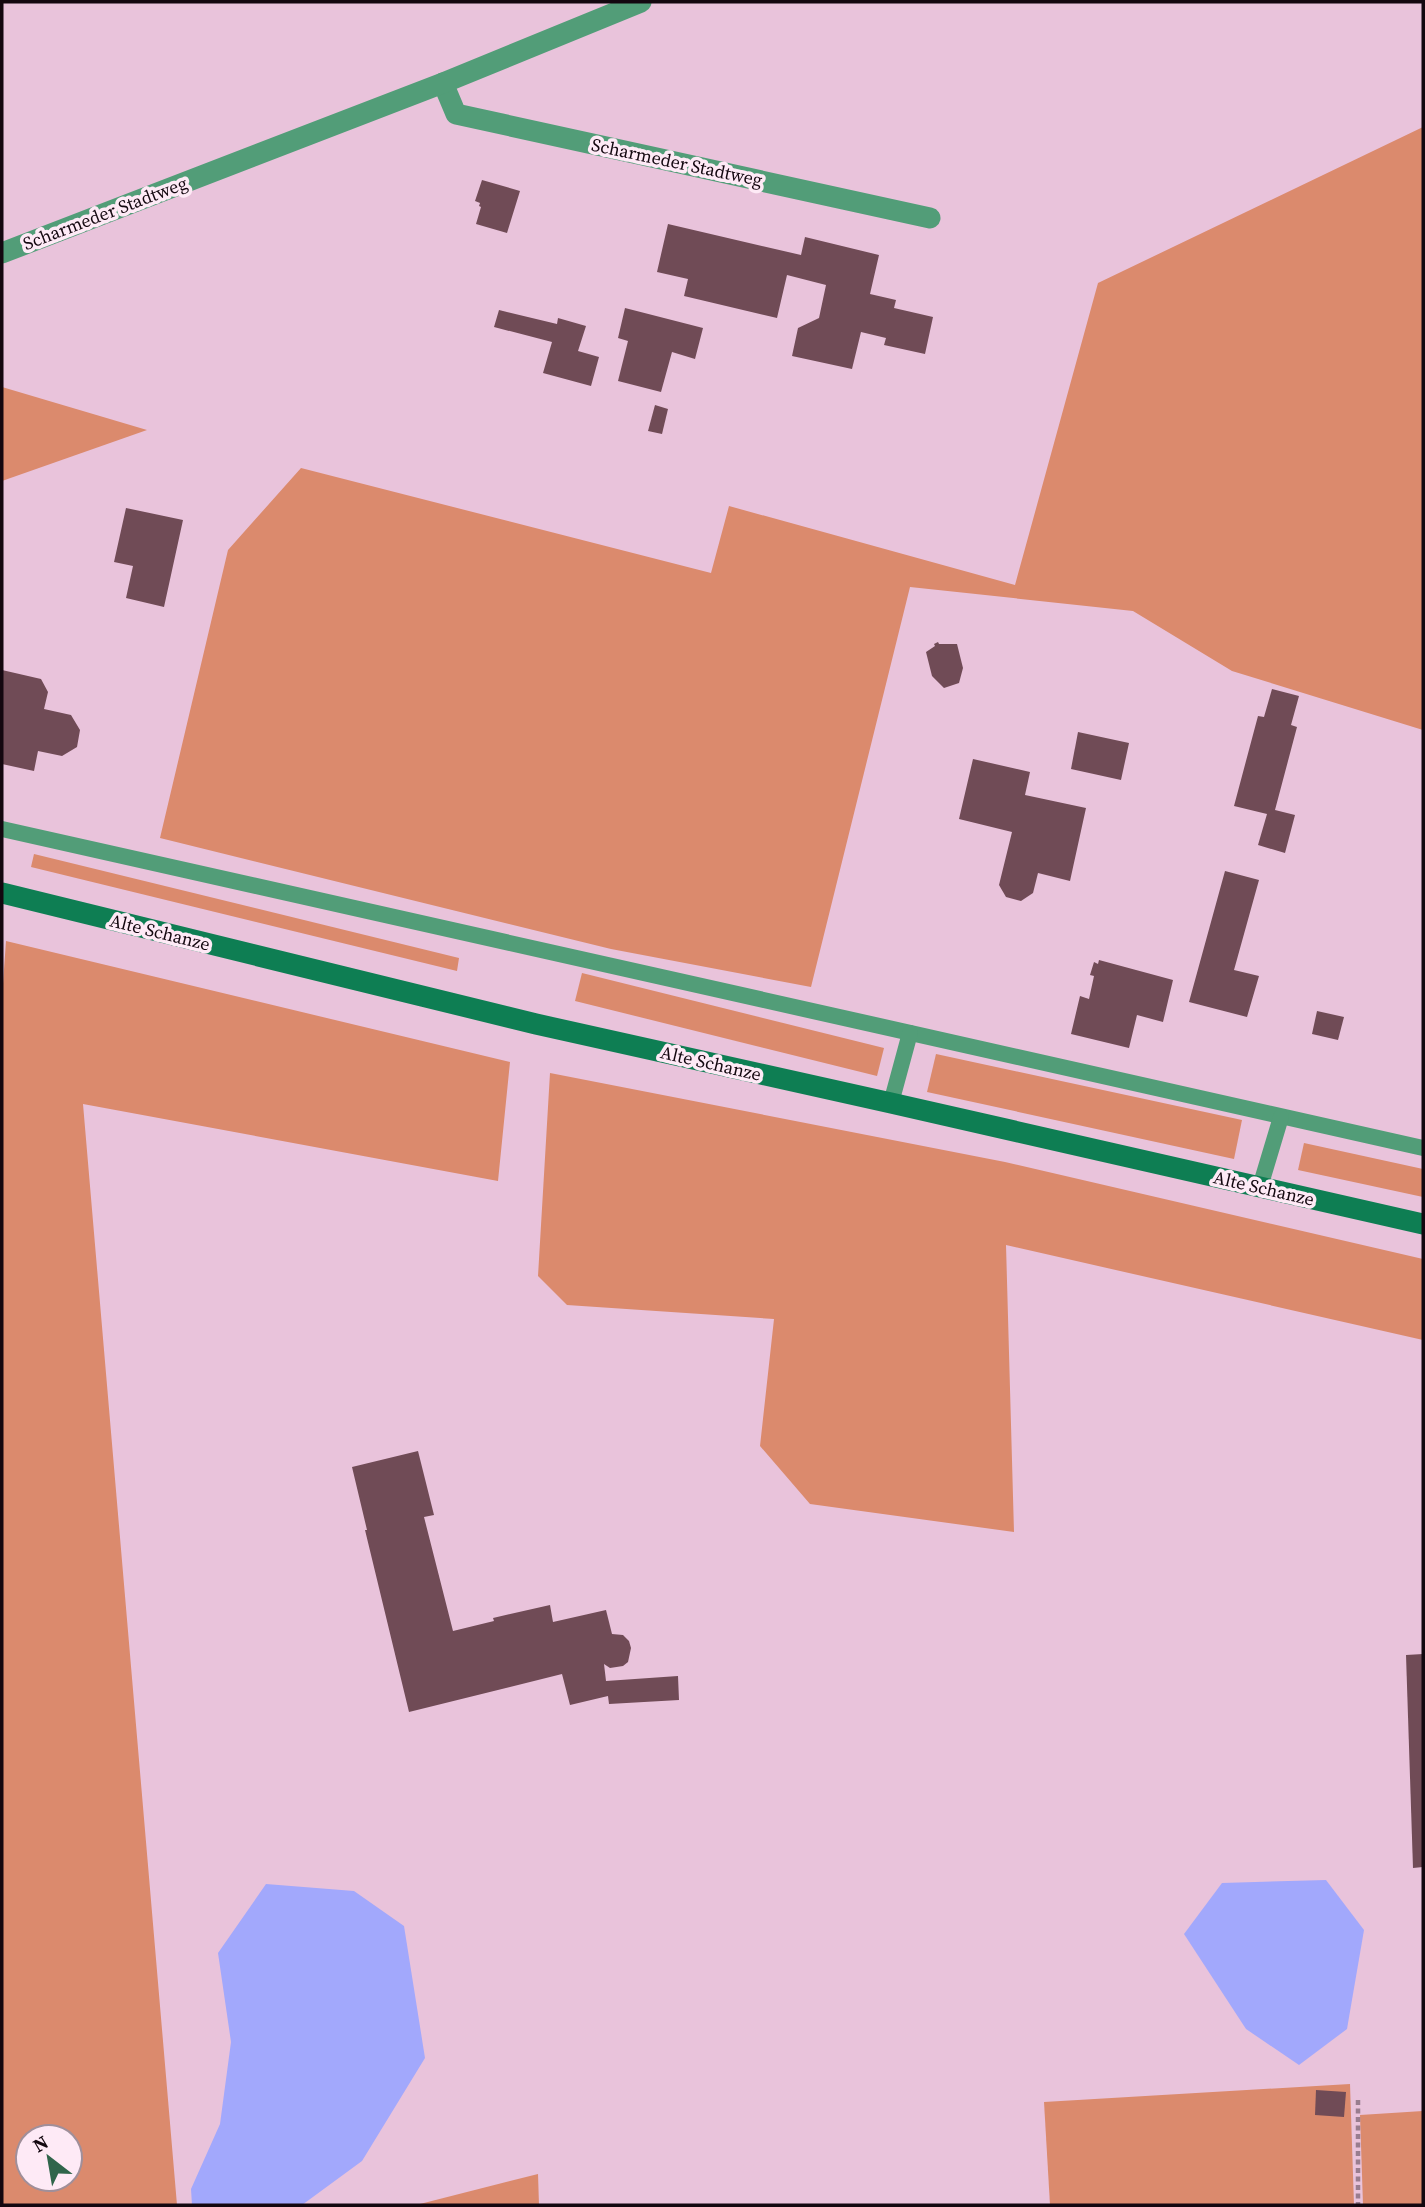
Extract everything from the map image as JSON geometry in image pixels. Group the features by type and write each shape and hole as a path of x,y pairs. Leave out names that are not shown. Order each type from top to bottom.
{"street":[{"name":"Scharmeder Stadtweg","path":"2,253 443,83 641,2"},
{"name":"Scharmeder Stadtweg","path":"443,83 456,114 930,218"},
{"name":"Alte Schanze","path":"2,893 536,1024 1423,1224"}],"lane":[{"path":"2,829 1423,1148"},
{"path":"891,1103 910,1032"},
{"path":"1259,1187 1281,1117"}],"path":[{"path":"1358,2100 1358,2205"}],"shaded area":[{"path":"1423,127 1423,730 1232,671 1133,611 910,587 811,987 611,949 160,838 228,550 301,468 711,573 729,506 1015,585 1098,283"},
{"path":"2,387 147,430 2,481"},
{"path":"34,854 459,958 457,971 31,867"},
{"path":"6,941 510,1062 498,1181 83,1104 177,2205 2,2205 2,998"},
{"path":"582,973 884,1048 877,1076 575,1001"},
{"path":"936,1054 1242,1120 1234,1159 927,1092"},
{"path":"550,1073 1005,1162 1423,1259 1423,1340 1006,1245 1014,1532 810,1504 760,1446 774,1319 567,1305 538,1276"},
{"path":"1304,1143 1423,1169 1423,1197 1298,1170"},
{"path":"1350,2084 1354,2205 1050,2205 1044,2102"},
{"path":"1423,2111 1423,2205 1363,2205 1360,2115"},
{"path":"538,2174 539,2205 416,2205"}],"water":[{"path":"1326,1880 1364,1930 1347,2029 1299,2065 1246,2029 1184,1934 1222,1883"},
{"path":"266,1884 354,1891 404,1926 425,2058 362,2161 302,2205 192,2205 191,2189 220,2124 231,2042 218,1953"}],"building":[{"path":"482,180 520,191 507,233 476,224 481,207 480,203 475,201"},
{"path":"668,224 801,255 805,237 879,255 870,294 896,300 894,308 933,317 925,354 884,345 886,338 861,332 852,369 792,356 798,328 819,318 826,285 787,275 777,318 684,296 688,279 657,272"},
{"path":"625,308 703,328 695,359 672,352 661,392 618,381 628,341 618,338"},
{"path":"499,310 557,324 558,318 586,326 578,351 599,357 591,386 543,373 552,342 494,327"},
{"path":"655,405 668,409 662,434 648,431"},
{"path":"126,508 183,520 164,607 126,598 133,566 114,562"},
{"path":"938,642 957,644 963,668 959,683 944,688 932,676 926,652"},
{"path":"2,670 41,679 48,692 44,709 71,715 80,730 77,747 62,756 38,751 34,771 2,764"},
{"path":"1272,689 1299,696 1291,725 1297,727 1275,810 1295,815 1285,853 1258,845 1267,814 1234,806 1258,716 1264,717"},
{"path":"1078,732 1129,743 1121,780 1071,769"},
{"path":"973,759 1030,772 1025,795 1086,808 1070,881 1038,873 1033,893 1021,901 1006,897 999,885 1012,832 959,819"},
{"path":"1225,871 1259,880 1234,970 1259,976 1247,1017 1189,1002"},
{"path":"1099,960 1173,980 1163,1022 1137,1015 1129,1048 1071,1034 1080,996 1089,999 1094,976 1090,975 1094,962 1098,964"},
{"path":"1317,1011 1344,1017 1338,1040 1312,1034"},
{"path":"418,1451 434,1515 424,1517 453,1631 494,1621 493,1618 550,1605 553,1622 606,1610 612,1634 623,1635 631,1648 628,1662 623,1666 610,1668 604,1664 606,1681 678,1676 679,1700 609,1704 608,1696 570,1705 562,1674 409,1712 352,1467"},
{"path":"1423,1654 1423,1867 1413,1868 1406,1655"},
{"path":"1316,2090 1346,2092 1344,2117 1315,2115"}]}
